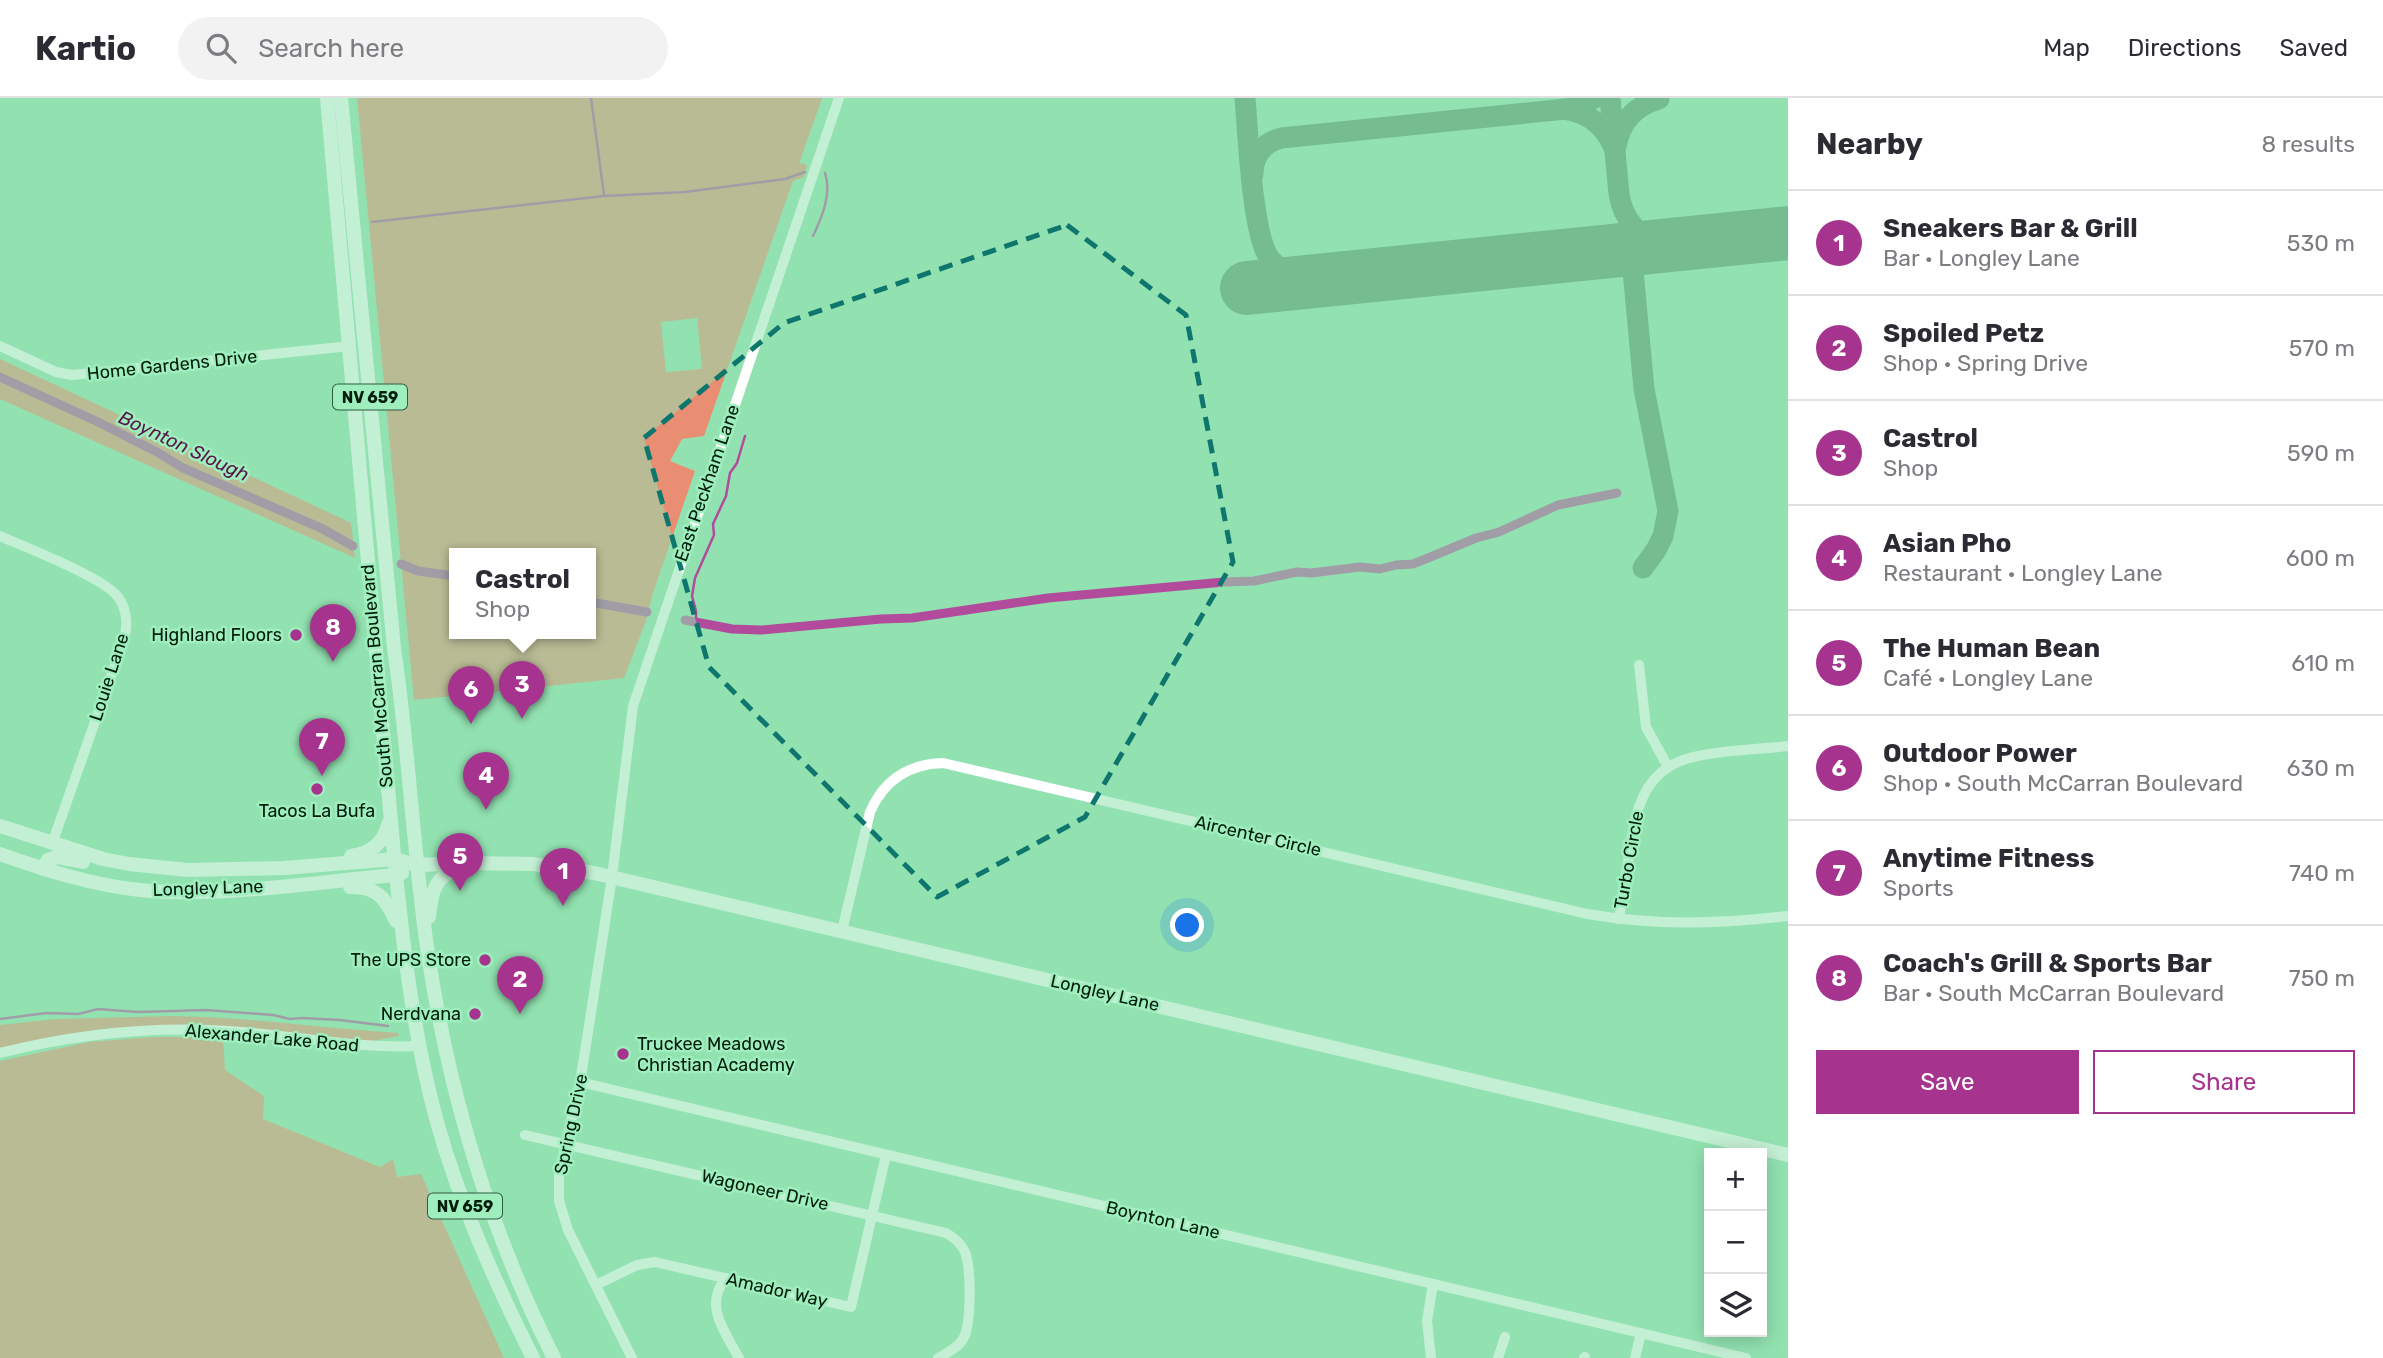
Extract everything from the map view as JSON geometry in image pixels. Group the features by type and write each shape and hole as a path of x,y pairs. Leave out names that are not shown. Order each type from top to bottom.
{"main road":[{"name":"South McCarran Boulevard","path":"327,98 394,859 404,947 420,1046 438,1122 461,1196 502,1296 533,1358"},
{"name":"South McCarran Boulevard","path":"341,98 428,953 465,1131 508,1256 554,1358"},
{"path":"350,346 359,362 369,456 379,490"},
{"path":"248,869 353,856 369,851 387,832 390,812"},
{"name":"Longley Lane","path":"0,826 52,844 129,864 188,870 248,869 394,859 417,865 533,864 612,877 1788,1155"},
{"path":"0,845 40,856 48,853 52,844"},
{"name":"Longley Lane","path":"0,854 82,881 141,890 213,891 396,876 417,865"},
{"path":"43,869 48,860 57,857 129,872 188,870"},
{"path":"428,953 433,888 448,871 468,863"},
{"path":"264,887 371,889 389,904 404,947"}],"street":[{"name":"East Peckham Lane","path":"612,877 635,696 839,98"},
{"name":"Home Gardens Drive","path":"0,346 56,372 72,375 350,346"},
{"name":"Louie Lane","path":"0,536 103,583 118,596 127,624 52,844"},
{"path":"1639,665 1646,727 1668,767"},
{"name":"Turbo Circle","path":"1619,919 1638,804 1650,782 1668,767 1698,757 1788,746"},
{"name":"Aircenter Circle","path":"842,931 870,812 875,802 889,783 907,770 930,763 943,763 1587,914 1685,924 1788,916"},
{"name":"Spring Drive","path":"612,877 580,1083 559,1173 559,1201 568,1230 632,1358"},
{"name":"Alexander Lake Road","path":"0,1053 66,1038 164,1030 245,1032 362,1047 420,1046"},
{"name":"Boynton Lane","path":"580,1083 1746,1358"},
{"name":"Wagoneer Drive","path":"525,1135 940,1231 954,1237 960,1243 967,1262 967,1329 959,1344 938,1358"},
{"name":"Amador Way","path":"596,1285 637,1265 654,1262 851,1307 886,1155"},
{"path":"726,1278 716,1294 715,1310 739,1358"},
{"path":"1431,1358 1427,1321 1433,1284"},
{"path":"1635,1358 1641,1333"},
{"path":"1499,1358 1505,1337"}],"highlighted area":[{"path":"1067,225 1186,315 1233,562 1085,817 937,897 709,667 644,438 784,323"}],"shaded area":[{"path":"357,98 822,98 799,164 804,163 807,166 804,177 793,181 704,436 682,439 670,461 695,471 646,621 624,678 414,700","holes":["697,318 702,369 666,372 661,322"]},
{"path":"0,359 351,523 355,558 0,399"},
{"path":"172,1016 257,1020 398,1033 399,1036 373,1041 111,1028 0,1048 0,1025 55,1019"},
{"path":"153,1037 223,1037 225,1070 264,1096 263,1119 380,1167 393,1159 397,1177 421,1174 504,1358 0,1358 0,1061 89,1042"}],"waterway":[{"path":"591,98 604,195"},
{"path":"372,222 604,196 685,192 785,179 805,172"},
{"path":"813,236 827,197 825,173"},
{"name":"Boynton Slough","path":"0,377 96,421 183,468 321,528 353,546"},
{"path":"696,622 692,596 695,578 714,535 713,524 726,496 730,473 737,463 745,436"},
{"path":"685,620 732,629 761,630 912,618 1048,598 1254,581 1297,572 1311,573 1360,567 1380,569 1413,564 1476,538 1499,532 1558,505 1617,493"},
{"name":"Boynton Slough","path":"401,564 418,571 449,575"},
{"name":"Boynton Slough","path":"596,603 647,612"},
{"path":"0,1019 46,1013 78,1014 98,1009 138,1012 206,1010 388,1026"}],"taxiway":[{"path":"1245,98 1255,207 1264,247 1270,259 1286,272 1319,280"},
{"path":"1253,174 1260,151 1281,138 1576,108 1594,98"},
{"path":"1610,98 1619,194 1624,212 1641,233 1665,246"},
{"path":"1616,146 1621,129 1630,116 1636,110 1659,99"},
{"path":"1563,109 1593,120 1605,131 1613,146"},
{"path":"1631,249 1644,389 1668,511 1663,536 1643,568"}],"runway":[{"path":"1247,288 1788,233"}],"place":[{"name":"Highland Floors","path":"296,635"},
{"name":"Coach's Grill & Sports Bar","path":"333,662"},
{"name":"Castrol","path":"522,719"},
{"name":"Outdoor Power","path":"471,724"},
{"name":"Anytime Fitness","path":"322,776"},
{"name":"Tacos La Bufa","path":"317,789"},
{"name":"Asian Pho","path":"486,810"},
{"name":"The Human Bean","path":"460,891"},
{"name":"Sneakers Bar & Grill","path":"563,906"},
{"name":"The UPS Store","path":"485,960"},
{"name":"Nerdvana","path":"475,1014"},
{"name":"Spoiled Petz","path":"520,1014"},
{"name":"Truckee Meadows Christian Academy","path":"623,1054"}]}
